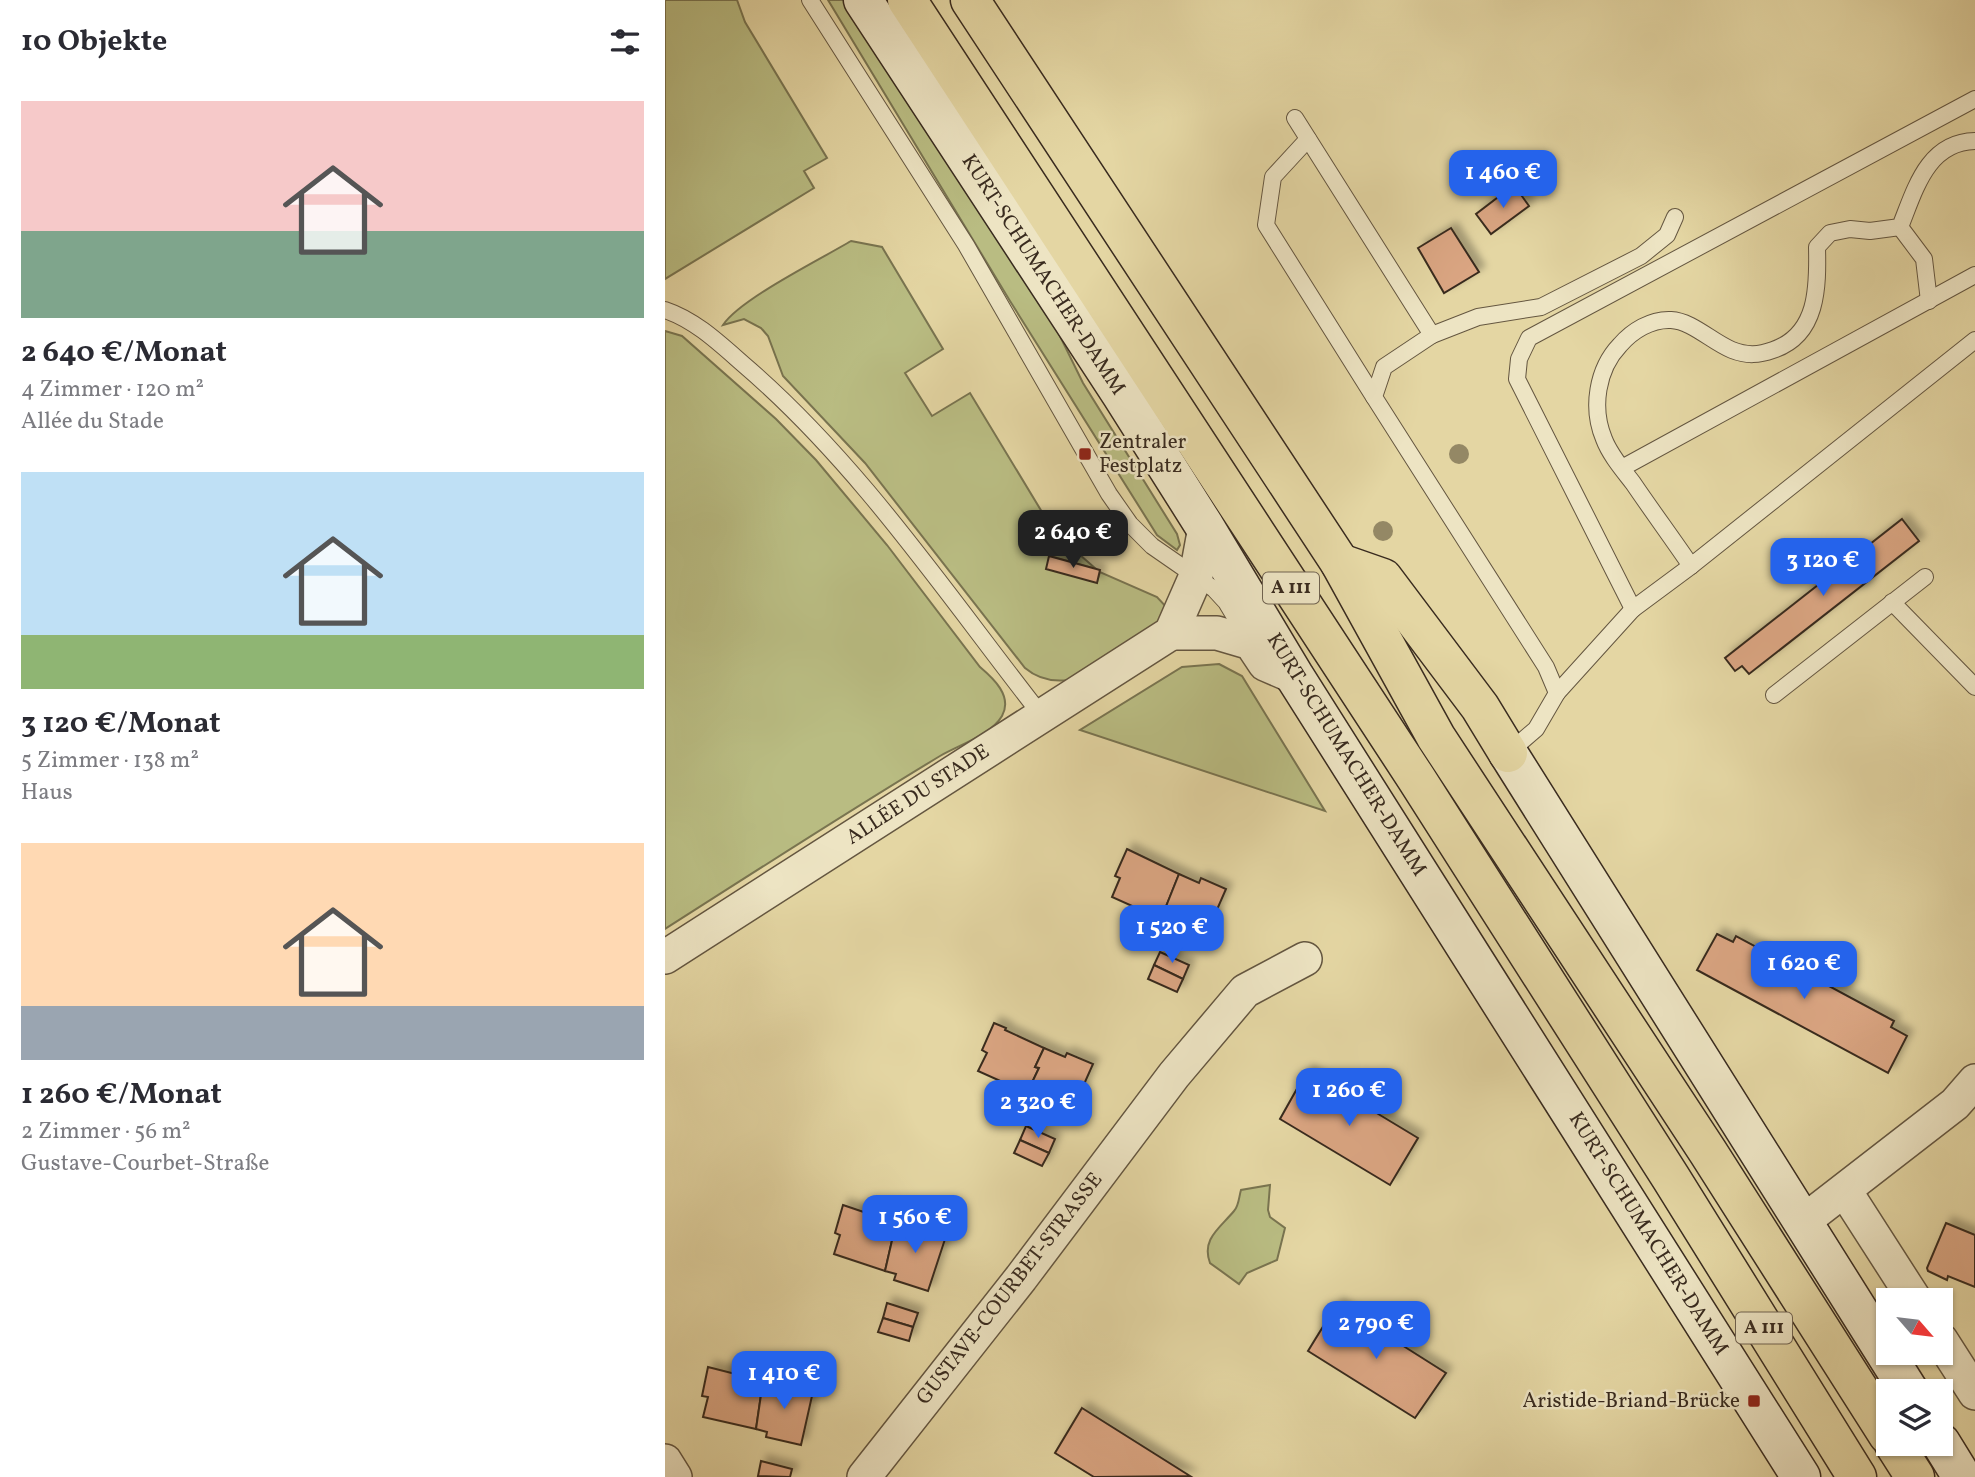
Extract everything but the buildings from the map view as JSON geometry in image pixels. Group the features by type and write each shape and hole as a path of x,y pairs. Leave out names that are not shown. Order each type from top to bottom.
{"highway":[{"name":"A 111","path":"907,0 1416,778 1671,1178 1857,1477"},
{"name":"A 111","path":"970,0 1340,563 1436,737 1708,1152 1876,1416"},
{"path":"1340,563 1383,578 1480,707 1509,753"},
{"path":"1902,1456 1915,1477"}],"main road":[{"name":"KURT-SCHUMACHER-DAMM","path":"863,0 1121,394 1295,677 1801,1477"},
{"path":"1509,753 1902,1379"},
{"path":"1949,1456 1962,1477"}],"street":[{"path":"1205,527 1196,576 1171,633 1217,633 1251,643 1265,664 1295,677"},
{"name":"ALLÉE DU STADE","path":"665,957 1171,633"},
{"name":"GUSTAVE-COURBET-STRASSE","path":"864,1477 1021,1278 1174,1075 1227,1012 1245,991 1305,959"},
{"path":"1804,1221 1968,1101"},
{"path":"1845,1191 1907,1288"},
{"path":"1953,1359 1975,1393"},
{"path":"665,1461 675,1477"}],"lane":[{"path":"810,0 966,245 1109,494 1130,524 1152,545 1214,589 1226,602 1251,643"},
{"path":"1633,609 1517,379 1519,359 1529,338 1975,99"},
{"path":"1295,118 1431,335"},
{"path":"1308,139 1273,177 1266,225 1546,667 1557,693"},
{"path":"1900,227 1920,177 1938,153 1963,141 1975,141"},
{"path":"1374,397 1384,367 1431,335 1478,317 1541,307 1552,302 1641,256 1667,234 1675,217"},
{"path":"1691,566 1604,439 1597,413 1598,388 1614,351 1628,335 1650,323 1671,320 1690,326 1734,351 1759,356 1786,346 1806,327 1815,300 1817,247 1830,233 1850,229 1870,231 1900,227"},
{"path":"1900,227 1924,259 1929,300"},
{"path":"1622,468 1975,275"},
{"path":"665,310 681,315 714,339 782,397 874,499 1042,716"},
{"path":"1509,753 1536,729 1557,693 1633,609 1975,340"},
{"path":"1774,695 1925,577"},
{"path":"1892,602 1975,687"}],"green space":[{"path":"665,0 737,0 745,22 827,158 804,171 814,188 665,279"},
{"path":"828,0 845,0 1055,326 1083,383 1177,534 1180,545 1177,550 1157,535 1010,301"},
{"path":"851,241 882,247 943,349 905,373 932,416 970,393 1042,512 1063,540 1096,569 1050,556 1097,582 1100,572 1157,597 1170,611 1161,623 1068,680 1045,679 1030,672 865,463 783,376 768,336 761,328 744,319 723,325 746,303"},
{"path":"665,331 682,336 776,419 816,460 887,545 980,667 996,682 1005,701 1005,709 997,723 983,734 905,777 665,929"},
{"path":"1219,664 1242,676 1325,811 1080,730 1182,667"},
{"path":"1270,1185 1270,1217 1285,1228 1277,1260 1247,1273 1239,1284 1210,1263 1210,1240 1236,1209 1241,1190"}],"place":[{"name":"Zentraler Festplatz","path":"1085,454"},
{"name":"Aristide-Briand-Brücke","path":"1754,1401"}]}
